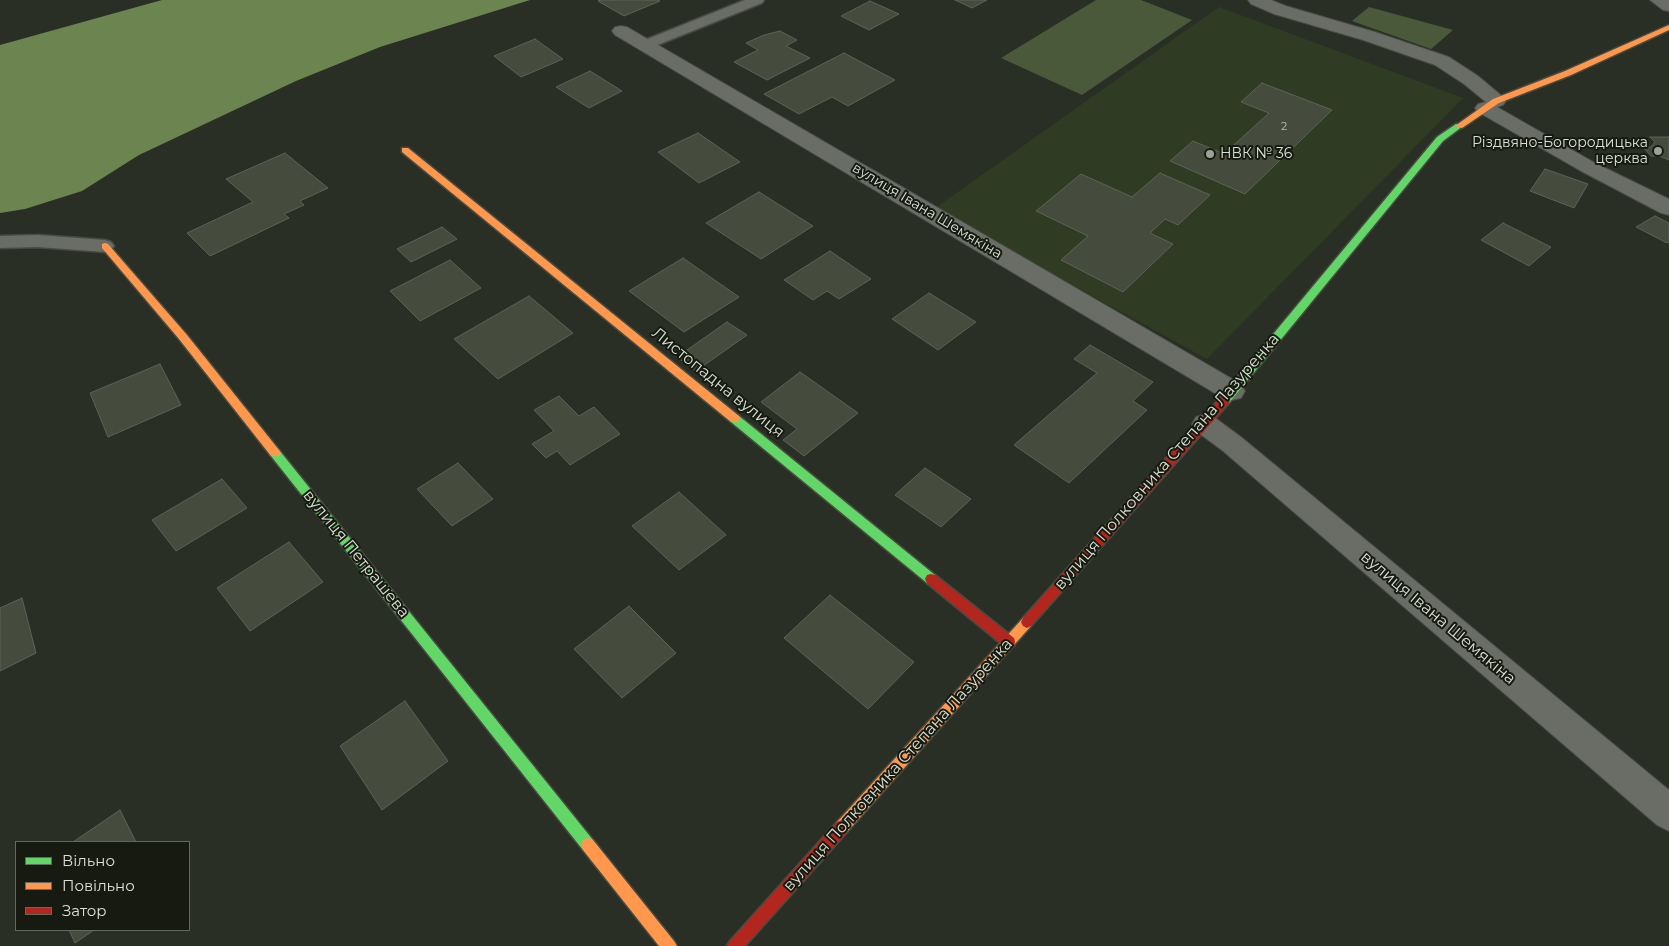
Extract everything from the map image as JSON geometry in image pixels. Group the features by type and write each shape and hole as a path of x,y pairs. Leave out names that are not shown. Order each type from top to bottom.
{"street":[{"path":"1257,0 1280,10 1369,36 1442,61 1471,80 1497,117 1588,167 1669,208"},
{"path":"1659,0 1669,6"},
{"name":"вулиця Полковника Степана Лазуренка","path":"735,946 1205,424 1440,140 1490,105 1568,73 1669,27"},
{"name":"вулиця Івана Шемякіна","path":"621,31 1232,391"},
{"name":"Листопадна вулиця","path":"405,150 1009,642"},
{"name":"вулиця Петрашева","path":"105,246 189,345 669,946"},
{"name":"вулиця Івана Шемякіна","path":"1205,424 1232,444 1669,813"}],"lane":[{"path":"645,44 757,0"},
{"name":"вулиця Петрашева","path":"0,242 38,241 105,246"}],"shaded area":[{"path":"162,0 530,0 380,47 296,81 139,155 82,191 25,209 0,213 0,45"},
{"path":"1096,0 1141,0 1192,20 1082,95 1001,58"},
{"name":"НВК № 36","path":"1219,7 1463,98 1207,359 934,209"},
{"path":"1369,7 1453,30 1431,49 1352,21"}],"building":[{"path":"955,0 987,0 972,8"},
{"path":"598,1 660,1 624,16"},
{"path":"870,1 899,14 869,30 841,16"},
{"path":"780,31 797,40 786,46 810,58 767,80 734,62 758,50 746,43 764,35"},
{"path":"535,39 563,59 521,77 494,56"},
{"path":"844,53 895,80 848,106 832,97 799,114 764,94"},
{"path":"590,71 622,91 589,108 556,87"},
{"path":"1262,83 1332,110 1245,194 1170,161 1193,141 1224,154 1269,113 1241,102"},
{"path":"698,133 740,162 699,183 658,152"},
{"name":"Різдвяно-Богородицька церква","path":"1650,137 1669,137 1669,160 1659,156 1651,156 1643,147 1651,147 1655,142"},
{"path":"285,153 328,188 300,201 304,205 284,214 289,218 210,256 187,233 253,202 226,179"},
{"path":"1545,169 1588,184 1574,208 1530,191"},
{"path":"1160,173 1210,195 1178,225 1165,219 1150,233 1173,244 1123,292 1061,260 1088,236 1036,211 1081,174 1132,197"},
{"path":"759,192 813,226 761,259 706,223"},
{"path":"1655,216 1669,223 1669,242 1667,243 1636,227"},
{"path":"1503,223 1551,247 1529,266 1481,240"},
{"path":"442,227 457,239 411,262 397,249"},
{"path":"830,251 871,279 839,299 827,291 813,300 784,280"},
{"path":"683,258 739,297 684,332 629,291"},
{"path":"450,260 481,288 420,321 390,291"},
{"path":"929,293 976,322 938,350 892,319"},
{"path":"529,296 573,333 498,379 454,339"},
{"path":"727,322 747,335 696,371 677,357"},
{"path":"1090,345 1153,382 1133,401 1147,410 1069,483 1014,445 1097,373 1074,359"},
{"path":"160,364 181,405 108,437 90,393"},
{"path":"800,372 858,413 804,456 783,440 797,429 761,402"},
{"path":"559,396 579,416 594,407 620,434 570,465 557,451 546,458 532,444 554,431 534,410"},
{"path":"458,463 493,499 452,526 417,489"},
{"path":"925,468 971,499 941,527 895,495"},
{"path":"222,479 247,508 176,551 152,520"},
{"path":"679,492 726,535 679,570 632,526"},
{"path":"289,542 323,582 250,631 217,588"},
{"path":"830,595 914,662 868,709 784,638"},
{"path":"22,598 36,653 0,671 0,608"},
{"path":"629,606 676,653 622,698 574,649"},
{"path":"405,701 448,761 382,810 340,746"},
{"path":"120,810 136,841 74,841"},
{"path":"69,931 93,931 75,943"}],"traffic: fast":[{"path":"1225,400 1440,139 1459,126"},
{"path":"735,419 931,579"},
{"path":"275,453 588,845"}],"traffic: slow":[{"path":"1459,126 1496,101 1568,73 1669,27"},
{"path":"405,150 735,419"},
{"path":"105,246 183,337 275,453"},
{"path":"842,827 1027,622"},
{"path":"588,845 669,946"}],"traffic: jam":[{"path":"1027,622 1225,400"},
{"path":"931,579 1009,642"},
{"path":"735,946 842,827"}],"place":[{"name":"Різдвяно-Богородицька церква","path":"1658,151"},
{"name":"НВК № 36","path":"1210,154"}]}
